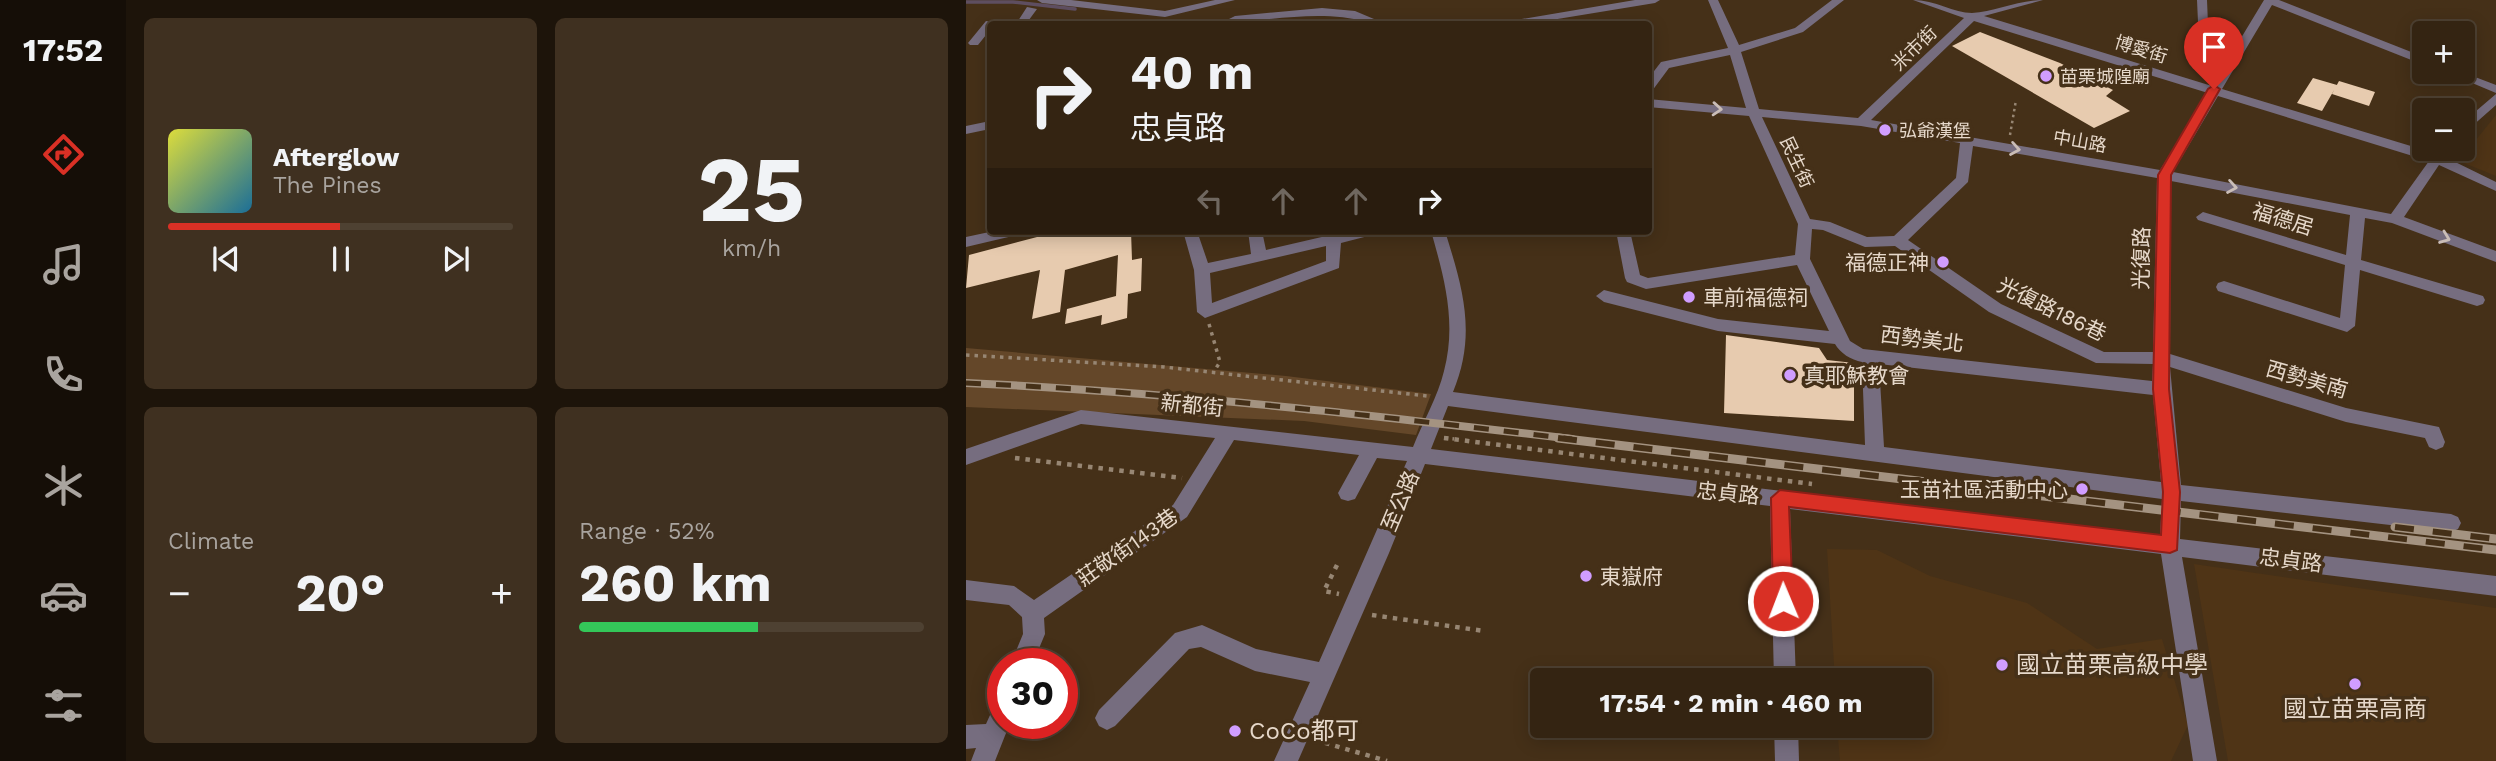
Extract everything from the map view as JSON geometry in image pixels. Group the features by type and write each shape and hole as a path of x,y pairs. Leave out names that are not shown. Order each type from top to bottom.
{"street":[{"path":"1042,0 1102,3 1156,13 1230,0"},
{"path":"1156,13 1161,0"},
{"path":"1527,21 1654,0"},
{"name":"民生街","path":"1713,0 1735,50 1753,111 1805,224 1802,259"},
{"path":"1652,83 1665,65 1735,50 1799,30 1839,0"},
{"name":"博愛街","path":"1918,0 2412,145"},
{"path":"1972,16 2038,0"},
{"path":"2202,0 2204,23"},
{"path":"2268,0 2412,56"},
{"name":"光復路","path":"2206,761 2170,544 2172,492 2161,389 2164,175 2268,0"},
{"path":"1023,21 1031,9"},
{"path":"1234,18 1271,18 1314,10 1364,21"},
{"name":"米市街","path":"1861,122 1972,16"},
{"path":"970,44 987,26"},
{"path":"2475,81 2496,89"},
{"path":"2475,118 2496,97"},
{"name":"中山路","path":"1652,103 1861,122 2164,175 2395,219 2496,257"},
{"path":"966,130 987,126"},
{"path":"1805,224 1825,225 1865,242 1898,241 1963,179 1967,141"},
{"path":"2395,219 2435,161"},
{"name":"博愛街","path":"2453,161 2496,187"},
{"path":"2224,287 2347,326 2351,262 2358,211"},
{"name":"福德居","path":"2203,217 2477,300"},
{"path":"966,243 999,235"},
{"path":"1191,235 1202,270 1205,312 1334,264 1333,236 1202,270"},
{"path":"1256,235 1259,257"},
{"name":"至公路","path":"1286,761 1453,371 1459,328 1455,288 1439,235"},
{"path":"1604,296 1780,335 1841,338 1802,259 1647,284 1633,278 1627,262 1624,235"},
{"name":"光復路186巷","path":"1898,241 1995,308 2102,358 2162,358"},
{"name":"西勢美北","path":"1841,338 1844,345 1859,355 2161,389"},
{"path":"1870,356 1875,453"},
{"path":"2087,381 2086,369 2102,364 2102,358"},
{"name":"西勢美南","path":"2162,358 2346,415 2432,432 2436,442"},
{"path":"1443,398 2172,492 2451,523"},
{"name":"新都街","path":"966,457 1081,417 1419,455"},
{"name":"莊敬街143巷","path":"1033,613 1180,512 1229,432"},
{"path":"1348,494 1372,449"},
{"name":"忠貞路","path":"1419,455 2170,544 2496,586"},
{"path":"1780,498 1785,668"},
{"path":"966,590 1014,596 1033,613 1034,634 1028,648"},
{"path":"1107,718 1183,640 1202,636 1255,660 1324,674"},
{"path":"966,737 987,736"},
{"path":"1786,738 1787,761"},
{"path":"983,761 992,739"}],"path":[{"path":"2008,148 2016,100"},
{"path":"1205,312 1220,362 1213,373"},
{"path":"966,355 1213,373 1443,398"},
{"path":"1008,458 1200,480"},
{"path":"1337,565 1324,591 1355,605 1484,631"},
{"path":"1298,735 1387,761"}],"shaded area":[{"path":"2496,115 2496,176 2459,161 2475,161 2475,141"},
{"path":"966,348 1286,376 1431,394 1416,435 1304,421 966,407"},
{"name":"國立苗栗高級中學","path":"1827,549 1877,550 1930,576 2027,603 2097,649 2162,639 2188,725 2171,761 1840,761 1838,738 1932,738 1932,668 1834,668"},
{"name":"國立苗栗高商","path":"2194,564 2496,608 2496,761 2228,761"}],"building":[{"name":"苗栗城隍廟","path":"1980,32 2060,63 2113,90 2106,96 2130,111 2094,128 1952,46"},
{"path":"2313,78 2337,85 2322,111 2297,103"},
{"path":"2339,81 2375,92 2369,106 2332,94"},
{"path":"1045,235 1131,235 1132,260 1142,258 1141,291 1128,294 1127,318 1101,325 1102,315 1065,324 1067,309 1116,296 1118,255 1065,270 1060,312 1032,319 1040,270 966,288 969,255"},
{"name":"真耶穌教會","path":"1726,335 1819,348 1827,360 1854,363 1854,421 1724,413"}],"waterway":[{"path":"966,2 1013,2 1075,9"}],"railway":[{"path":"966,383 1194,398 1572,439"},
{"path":"1558,438 2496,550"},
{"path":"2395,527 2496,539"}],"place":[{"name":"苗栗城隍廟","path":"2046,76"},
{"name":"弘爺漢堡","path":"1885,130"},
{"name":"福德正神","path":"1943,262"},
{"name":"車前福德祠","path":"1689,297"},
{"name":"真耶穌教會","path":"1790,375"},
{"name":"玉苗社區活動中心","path":"2082,489"},
{"name":"東嶽府","path":"1586,576"},
{"name":"國立苗栗高級中學","path":"2002,665"},
{"name":"國立苗栗高商","path":"2355,684"},
{"name":"CoCo都可","path":"1235,731"}],"route":[{"path":"1783,601 1780,498 2170,544 2172,492 2161,389 2164,175 2214,89"}]}
